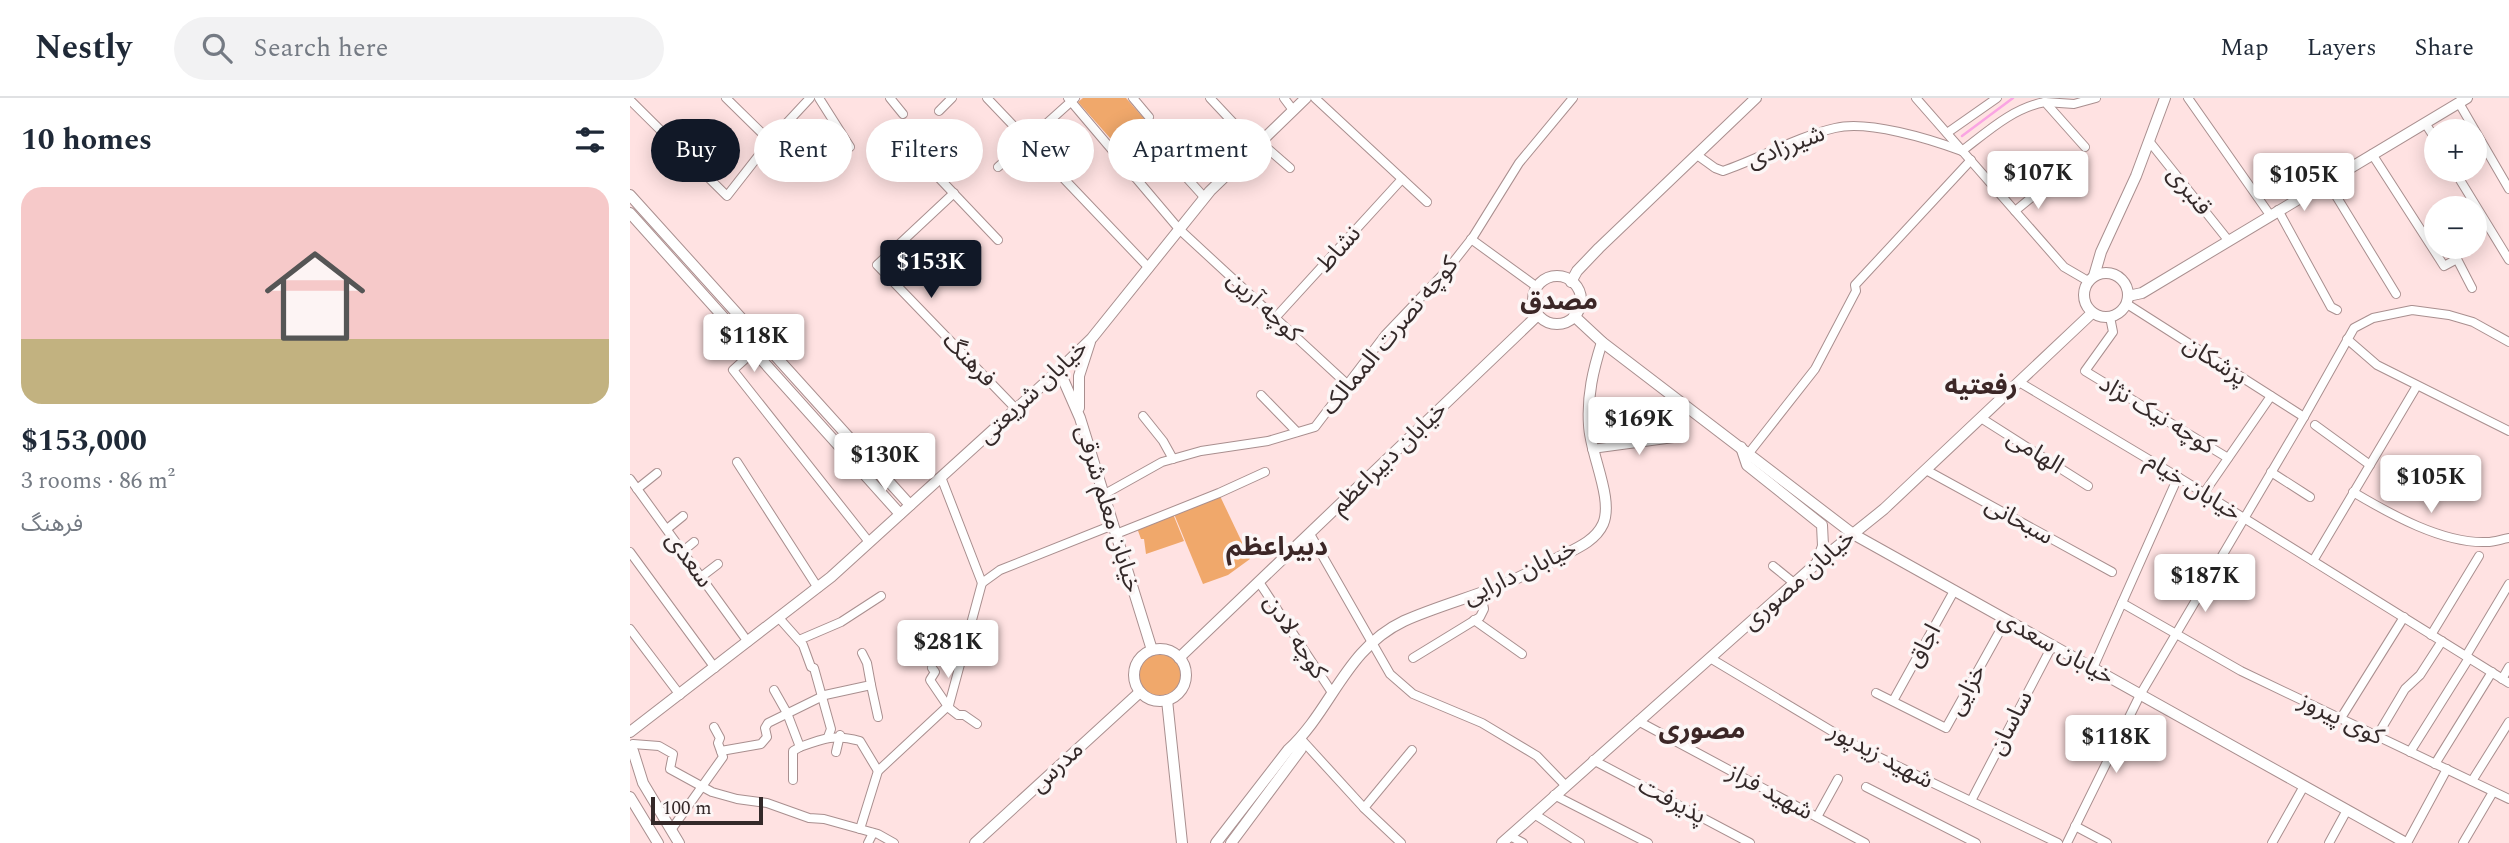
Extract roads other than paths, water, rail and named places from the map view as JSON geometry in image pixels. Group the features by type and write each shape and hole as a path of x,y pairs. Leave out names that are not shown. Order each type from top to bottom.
{"main road":[{"name":"خیابان شریعتی","path":"1272,131 1306,98"},
{"path":"1569,280 1612,230 1749,98"},
{"path":"1569,280 1756,98"},
{"path":"2165,98 2126,201 2101,252 2083,298 2092,313 2110,317 2118,314 2127,300 2424,123"},
{"path":"2431,119 2463,100"},
{"name":"خیابان شریعتی","path":"630,732 818,588 1017,410 1092,338 1205,198 1221,182"},
{"path":"630,195 910,505"},
{"path":"630,213 901,514"},
{"path":"2091,278 2101,273 2116,275 2125,282 2127,300"},
{"path":"1547,279 1569,280 1580,295 1580,303 1574,316 1569,321 1549,323 1538,315 1533,301 1537,287 1547,279"},
{"name":"خیابان مصوری","path":"1506,839 1818,562 1884,509 2092,313"},
{"name":"خیابان دبیراعظم","path":"1179,658 1538,315"},
{"name":"خیابان سعدی","path":"1574,316 1602,342 1853,534 2347,810 2390,839 2406,843"},
{"path":"1080,418 1079,376 1092,338"},
{"name":"خیابان دارایی","path":"1216,843 1288,750 1301,738 1331,691 1371,642 1404,622 1539,568 1577,548 1596,534 1603,525 1606,514 1604,494 1588,427 1591,381 1602,342"},
{"name":"خیابان معلم شرقی","path":"1059,370 1080,418 1152,650"},
{"path":"785,386 794,377"},
{"path":"1745,450 1747,465 1822,525 1823,546 1818,562"},
{"path":"869,481 876,480 879,473"},
{"path":"1152,650 1167,650 1179,658 1185,670 1184,685 1180,691 1167,699 1153,700 1140,692 1134,676 1135,667 1144,654 1152,650"},
{"name":"مدرس","path":"975,843 1140,692"},
{"path":"1167,699 1182,843"},
{"name":"خیابان دارایی","path":"1231,843 1301,748 1301,738"},
{"path":"631,748 643,783 679,843"},
{"path":"630,797 658,843"}],"street":[{"path":"726,98 754,125"},
{"path":"790,119 810,98"},
{"path":"819,98 832,119"},
{"path":"890,98 903,114"},
{"path":"939,111 952,98"},
{"path":"987,98 1007,119"},
{"path":"1133,98 1149,117"},
{"path":"1210,98 1231,119"},
{"path":"1284,98 1293,110"},
{"path":"1315,98 1427,202"},
{"name":"کوچه نصرت الممالک","path":"1103,495 1163,462 1201,451 1268,440 1315,427 1385,335 1447,270 1471,239 1519,163 1573,98"},
{"path":"1916,98 2064,267 2091,278"},
{"path":"1947,133 1997,98"},
{"path":"1962,151 2004,119 2028,105 2045,102 2074,104 2096,98"},
{"path":"2188,98 2274,212 2331,307 2337,310"},
{"path":"631,99 727,196 754,161"},
{"path":"1051,119 1071,99"},
{"name":"کوچه آرین","path":"1071,99 1180,229 1348,385"},
{"path":"2463,100 2509,189"},
{"path":"2045,102 2085,146"},
{"name":"شیرزادی","path":"1696,155 1715,169 1723,171 1798,140 1845,126 1898,132 1962,151"},
{"name":"قنبری","path":"2149,141 2228,240"},
{"path":"2372,154 2444,266 2457,259 2472,288"},
{"path":"1272,155 1290,168"},
{"path":"1745,450 1815,369 1856,291 1855,285 1971,160"},
{"name":"نشاط","path":"1275,318 1402,179"},
{"path":"2328,181 2396,294"},
{"path":"943,182 998,240"},
{"path":"1067,182 1149,268"},
{"path":"1191,182 1205,198"},
{"path":"2461,182 2509,260"},
{"path":"2015,211 2043,188"},
{"name":"فرهنگ","path":"954,193 877,265 1017,410"},
{"path":"1471,239 1537,287"},
{"name":"پزشکان","path":"2127,300 2304,417"},
{"path":"2067,843 2140,695 2354,328 2373,318 2412,310 2449,315 2473,322 2509,342"},
{"name":"کوچه نیک نژاد","path":"2110,317 2113,332 2085,372 2228,458"},
{"path":"2347,339 2377,365 2509,431"},
{"path":"754,351 733,370 869,542"},
{"name":"خیابان خیام","path":"2019,382 2178,477 2506,681"},
{"path":"2313,561 2415,389"},
{"path":"1261,395 1297,432"},
{"path":"2204,493 2271,396"},
{"path":"1612,446 1623,404"},
{"path":"1143,416 1173,459"},
{"name":"الهامی","path":"1981,418 2088,486"},
{"path":"2315,425 2370,465"},
{"path":"1592,449 1681,437"},
{"path":"737,462 818,588"},
{"name":"سبحانی","path":"1926,470 2112,572"},
{"path":"982,583 1000,570 1219,493 1265,472"},
{"path":"2271,472 2310,497"},
{"path":"638,489 657,473"},
{"path":"860,829 878,771 949,705 982,583 941,477"},
{"path":"2093,668 2178,477"},
{"name":"سعدی","path":"630,479 748,642"},
{"path":"2353,492 2386,511 2452,538 2487,542 2509,538"},
{"path":"667,529 683,516"},
{"path":"1310,534 1390,674 1413,694 1482,723 1537,756 1565,785"},
{"path":"683,551 695,542"},
{"path":"630,552 715,668"},
{"path":"2431,635 2479,556"},
{"path":"701,577 718,564"},
{"path":"1773,566 1794,583"},
{"name":"کوچه لادن","path":"1259,582 1331,691"},
{"path":"2410,752 2509,584"},
{"name":"اجاق","path":"1893,701 1954,591"},
{"path":"1413,658 1480,617 1483,609 1482,593"},
{"path":"799,640 841,622 881,596"},
{"name":"کوی پیروز","path":"2122,603 2241,671 2509,799"},
{"path":"2341,718 2404,617"},
{"path":"779,618 799,640 811,667 814,668 831,729 828,737"},
{"path":"1474,620 1522,654"},
{"name":"خزایی","path":"1875,693 1946,728 2006,620"},
{"path":"630,629 680,695"},
{"path":"2378,736 2405,688 2420,675 2442,641"},
{"name":"ساسان","path":"1971,801 2052,646"},
{"path":"862,653 867,663 878,717"},
{"name":"شهید زیدپور","path":"1710,658 1860,748 2058,843"},
{"path":"2506,681 2509,667"},
{"path":"932,668 935,672 930,680 949,705 958,715 964,715 977,724"},
{"path":"2435,764 2492,672"},
{"path":"721,751 761,744 767,737 765,729 768,723 825,695 871,685"},
{"path":"774,690 787,713 800,747"},
{"name":"شهید فراز","path":"1638,721 1865,843"},
{"path":"2472,782 2509,722"},
{"path":"671,830 723,757 718,743 720,738 714,727"},
{"path":"793,780 793,751 828,737 840,736 860,741 878,771"},
{"path":"836,752 840,736"},
{"path":"1301,738 1364,808 1401,843"},
{"path":"631,748 659,746 673,754 670,769 702,788 737,799 767,803 809,818 824,819 860,829 894,843"},
{"path":"1364,808 1412,750"},
{"name":"پذیرفت","path":"1593,760 1750,843"},
{"path":"2406,843 2447,769"},
{"path":"1817,817 1838,779"},
{"path":"2272,843 2304,786"},
{"path":"1866,787 1976,843"},
{"path":"2463,843 2493,792"},
{"path":"1555,795 1648,843"},
{"path":"2329,843 2347,810"},
{"path":"1534,814 1580,843"},
{"path":"2075,826 2107,843"},
{"path":"868,843 873,833"},
{"path":"1506,839 1523,843"}],"waterway":[{"path":"1962,136 2013,98"}],"district":[{"name":"مصدق","path":"1559,301"},
{"name":"رفعتیه","path":"1981,386"},
{"name":"دبیراعظم","path":"1277,547"},
{"name":"مصوری","path":"1702,730"}]}
